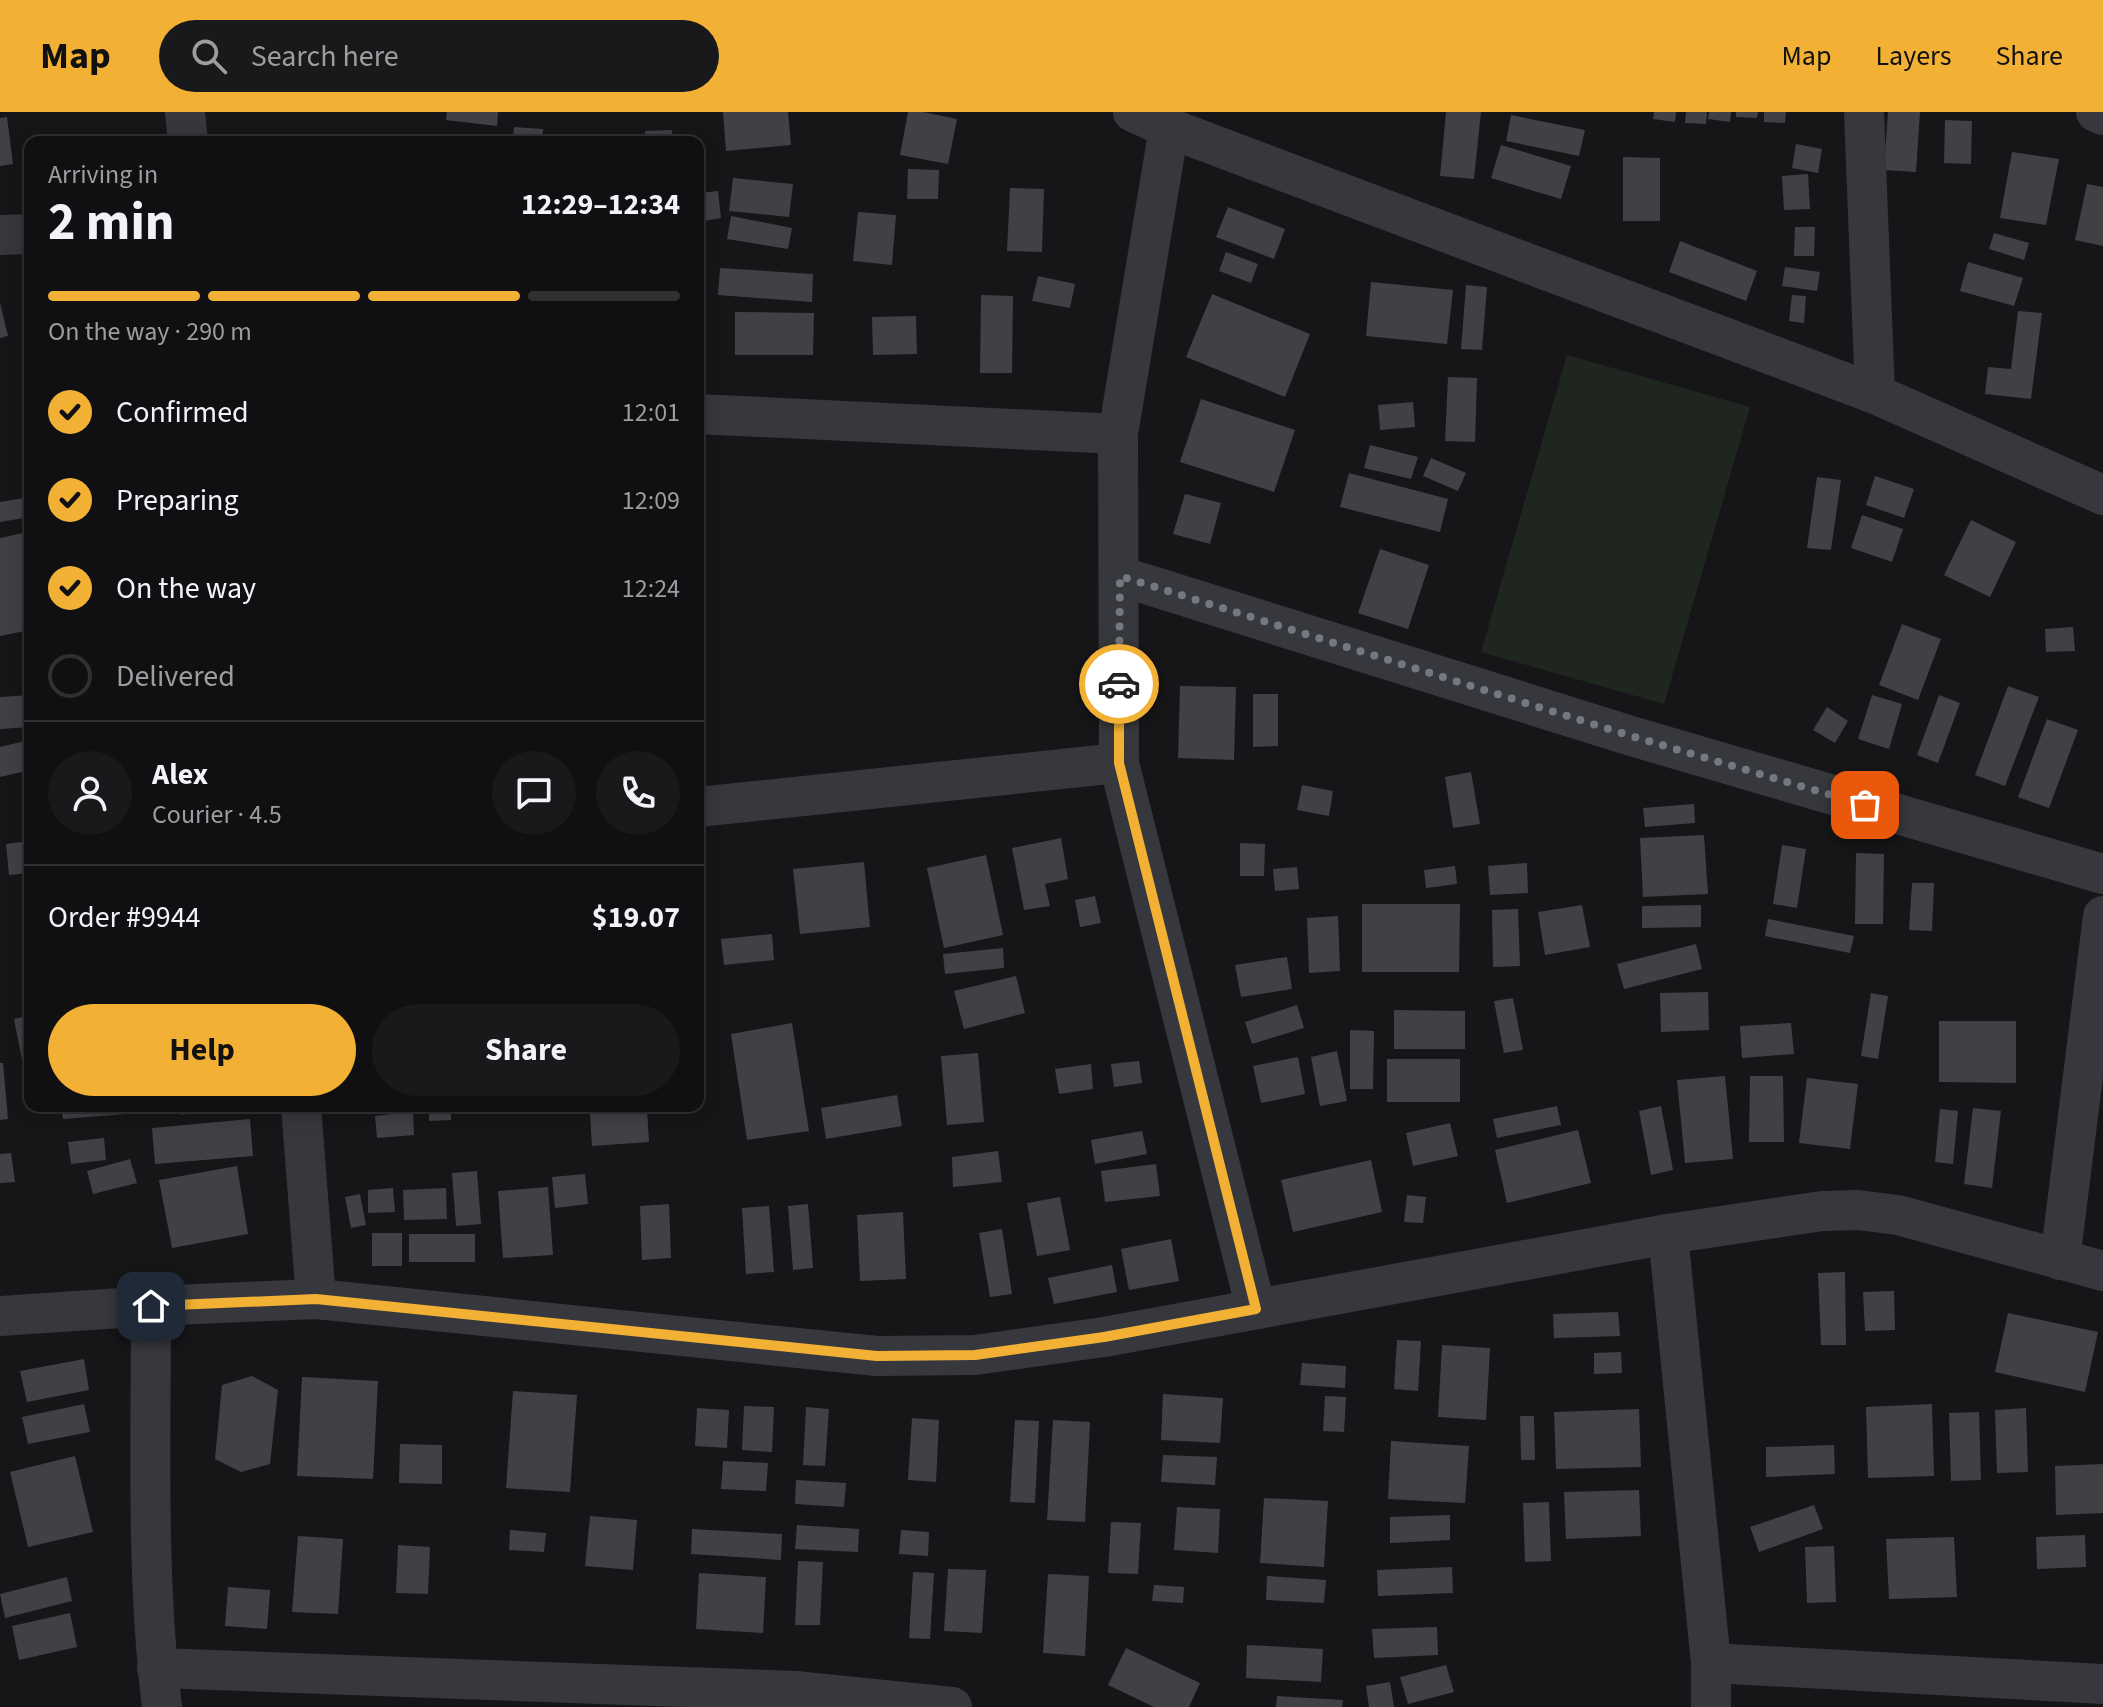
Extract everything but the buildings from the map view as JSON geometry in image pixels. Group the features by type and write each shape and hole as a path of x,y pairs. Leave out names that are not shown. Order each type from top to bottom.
{"street":[{"path":"185,112 187,136"},
{"path":"1133,112 1875,394 2103,495"},
{"path":"1864,112 1875,394"},
{"path":"2096,112 2103,115"},
{"path":"1169,128 1118,434 1119,763 1256,1309"},
{"path":"0,235 24,234"},
{"path":"704,414 1118,434"},
{"path":"1120,576 1628,735 2103,874"},
{"path":"704,806 1119,763"},
{"path":"2060,1260 2103,916"},
{"path":"301,1112 316,1299"},
{"path":"0,1316 316,1299 877,1356 975,1355 1104,1337 1668,1234 1822,1211 1858,1210 1898,1215 2103,1271"},
{"path":"1668,1234 1711,1663 1711,1707"},
{"path":"151,1306 151,1571 162,1707"},
{"path":"1711,1663 2103,1684"},
{"path":"157,1668 952,1707"}],"shaded area":[{"path":"1567,355 1750,407 1664,704 1481,652"}],"way so far":[{"path":"1119,684 1120,576 1628,735 1865,805"}],"route":[{"path":"151,1306 316,1299 877,1356 975,1355 1104,1337 1256,1309 1119,763 1119,684"}]}
